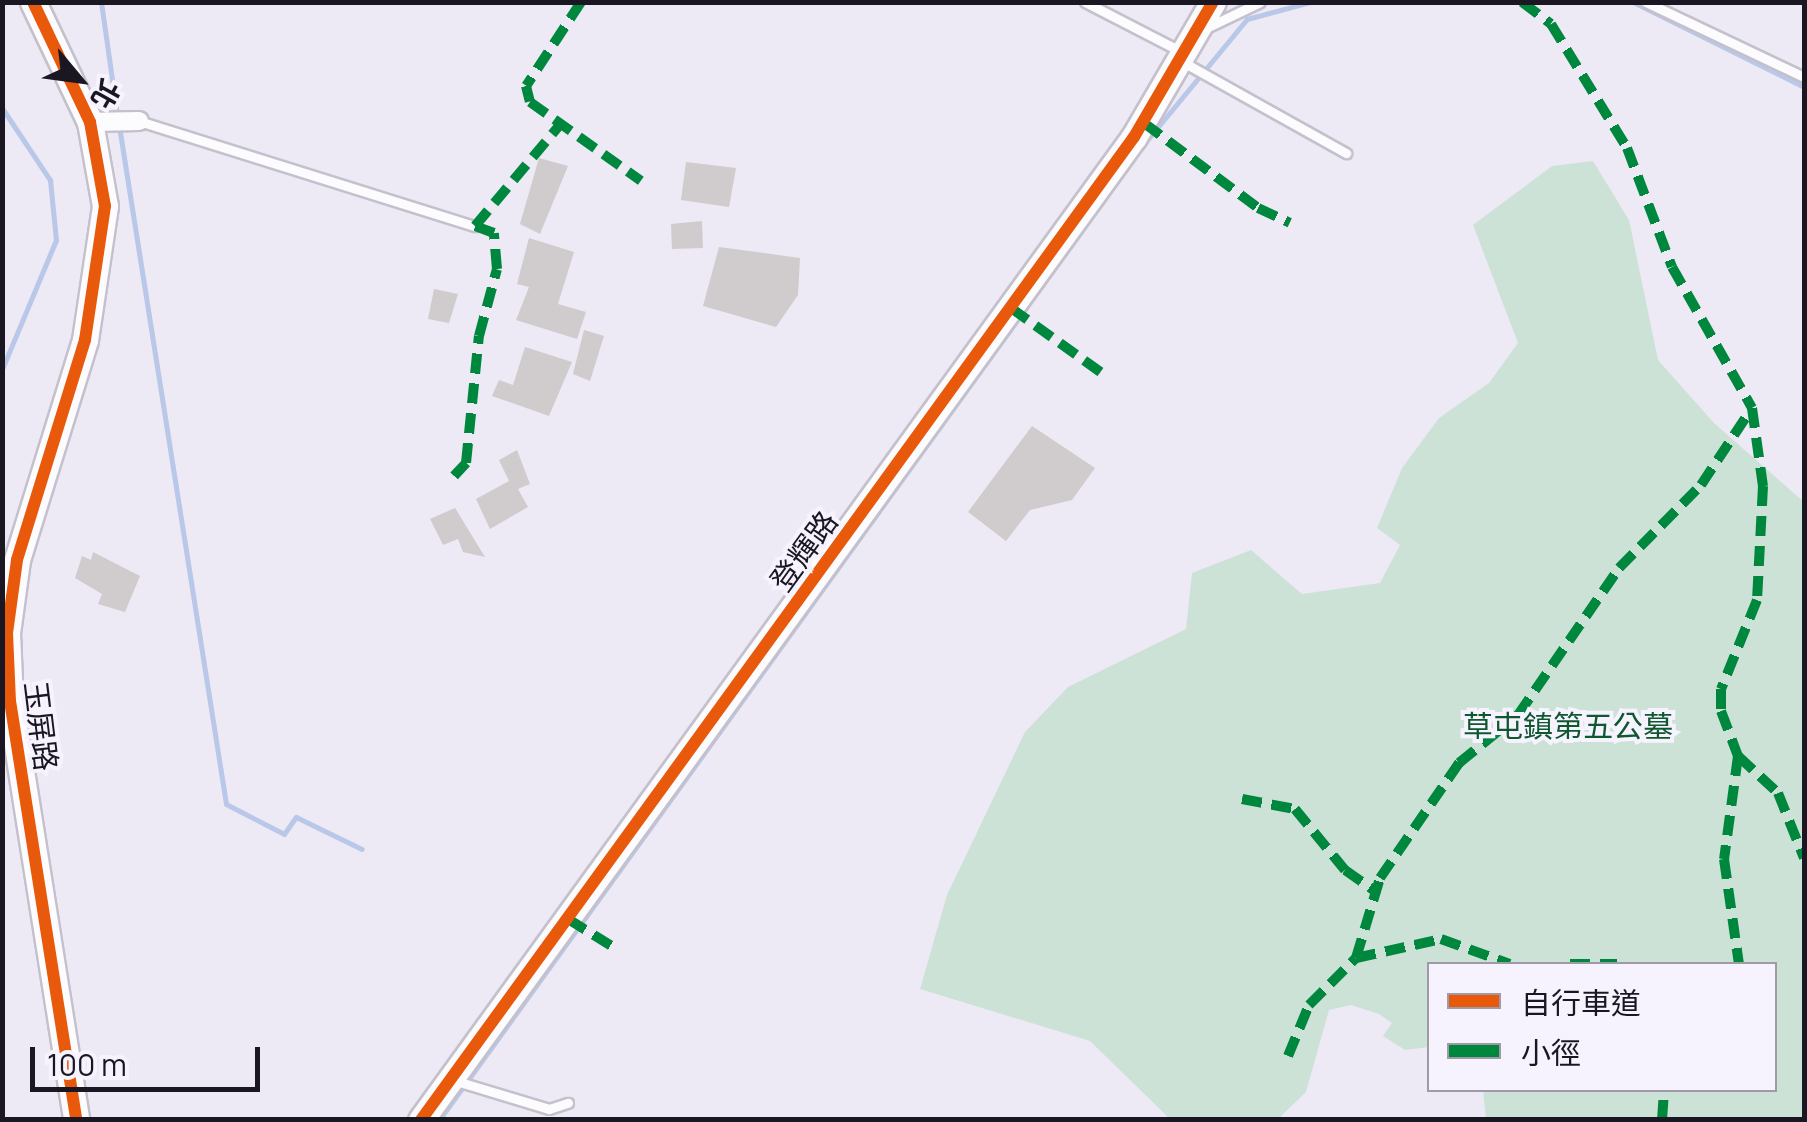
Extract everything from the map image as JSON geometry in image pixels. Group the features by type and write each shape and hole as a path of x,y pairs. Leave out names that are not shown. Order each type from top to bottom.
{"street":[{"name":"玉屏路","path":"33,2 90,122 105,206 100,267 85,340 17,560 7,633 10,700 76,1120"},
{"name":"登輝路","path":"421,1120 1185,59 1213,2"},
{"path":"90,122 132,121"}],"lane":[{"path":"1084,2 1105,7 1346,154"},
{"path":"1202,30 1260,2"},
{"path":"1646,2 1804,77"},
{"path":"132,121 475,226"},
{"path":"450,1079 549,1109 568,1104"}],"green space":[{"name":"草屯鎮第五公墓","path":"1593,161 1629,220 1658,360 1714,423 1804,502 1804,1119 1486,1119 1483,1092 1777,1092 1777,962 1427,962 1427,1047 1405,1050 1383,1036 1392,1023 1379,1014 1351,1005 1329,1010 1306,1092 1277,1120 1170,1119 1090,1041 920,989 947,895 1025,732 1068,687 1186,629 1192,573 1251,550 1302,594 1380,583 1400,545 1377,528 1402,468 1439,418 1489,383 1518,343 1473,225 1552,166"}],"building":[{"path":"539,158 568,166 540,234 520,224"},
{"path":"686,162 736,168 729,207 681,200"},
{"path":"702,221 703,248 672,249 671,224"},
{"path":"529,238 574,252 558,304 586,312 577,339 516,320 529,287 517,284"},
{"path":"719,247 800,258 798,295 776,327 703,306"},
{"path":"434,289 458,294 449,323 428,319"},
{"path":"584,330 604,336 590,381 573,374"},
{"path":"525,347 572,362 549,416 492,396 499,380 513,385"},
{"path":"1032,426 1095,468 1072,500 1030,510 1006,541 968,512"},
{"path":"517,450 530,484 518,489 528,507 490,529 476,499 509,481 499,460"},
{"path":"455,508 485,557 463,552 458,539 443,545 430,519"},
{"path":"93,552 140,576 125,612 98,604 102,594 75,578 82,556 91,560"}],"waterway":[{"path":"101,2 117,115"},
{"path":"1143,145 1247,19 1310,2"},
{"path":"1633,2 1804,87"},
{"path":"2,108 50,180 56,240 2,369"},
{"path":"119,126 226,804 284,834 296,817 362,849"},
{"path":"439,1120 1134,158"}],"marked path":[{"path":"581,2 526,86 530,102 641,181"},
{"path":"1522,2 1551,24 1627,148 1672,267 1752,408 1763,486 1757,600 1721,689 1721,711 1738,756 1778,793 1804,858"},
{"path":"1144,123 1258,208 1290,223"},
{"path":"454,476 466,463 479,336 497,269 494,233 475,226 559,126"},
{"path":"1011,308 1106,376"},
{"path":"1288,1056 1309,1005 1356,958 1380,878 1459,763 1518,715 1619,568 1701,485 1752,408"},
{"path":"1738,756 1724,859 1739,962"},
{"path":"1242,799 1295,809 1345,870 1374,890"},
{"path":"568,919 615,948"},
{"path":"1356,958 1441,939 1504,962"},
{"path":"1662,1120 1664,1092"}],"cycle path":[{"path":"33,2 90,122 105,206 85,340 17,560 7,633 10,701 76,1120"},
{"path":"421,1120 1134,137 1213,2"}]}
